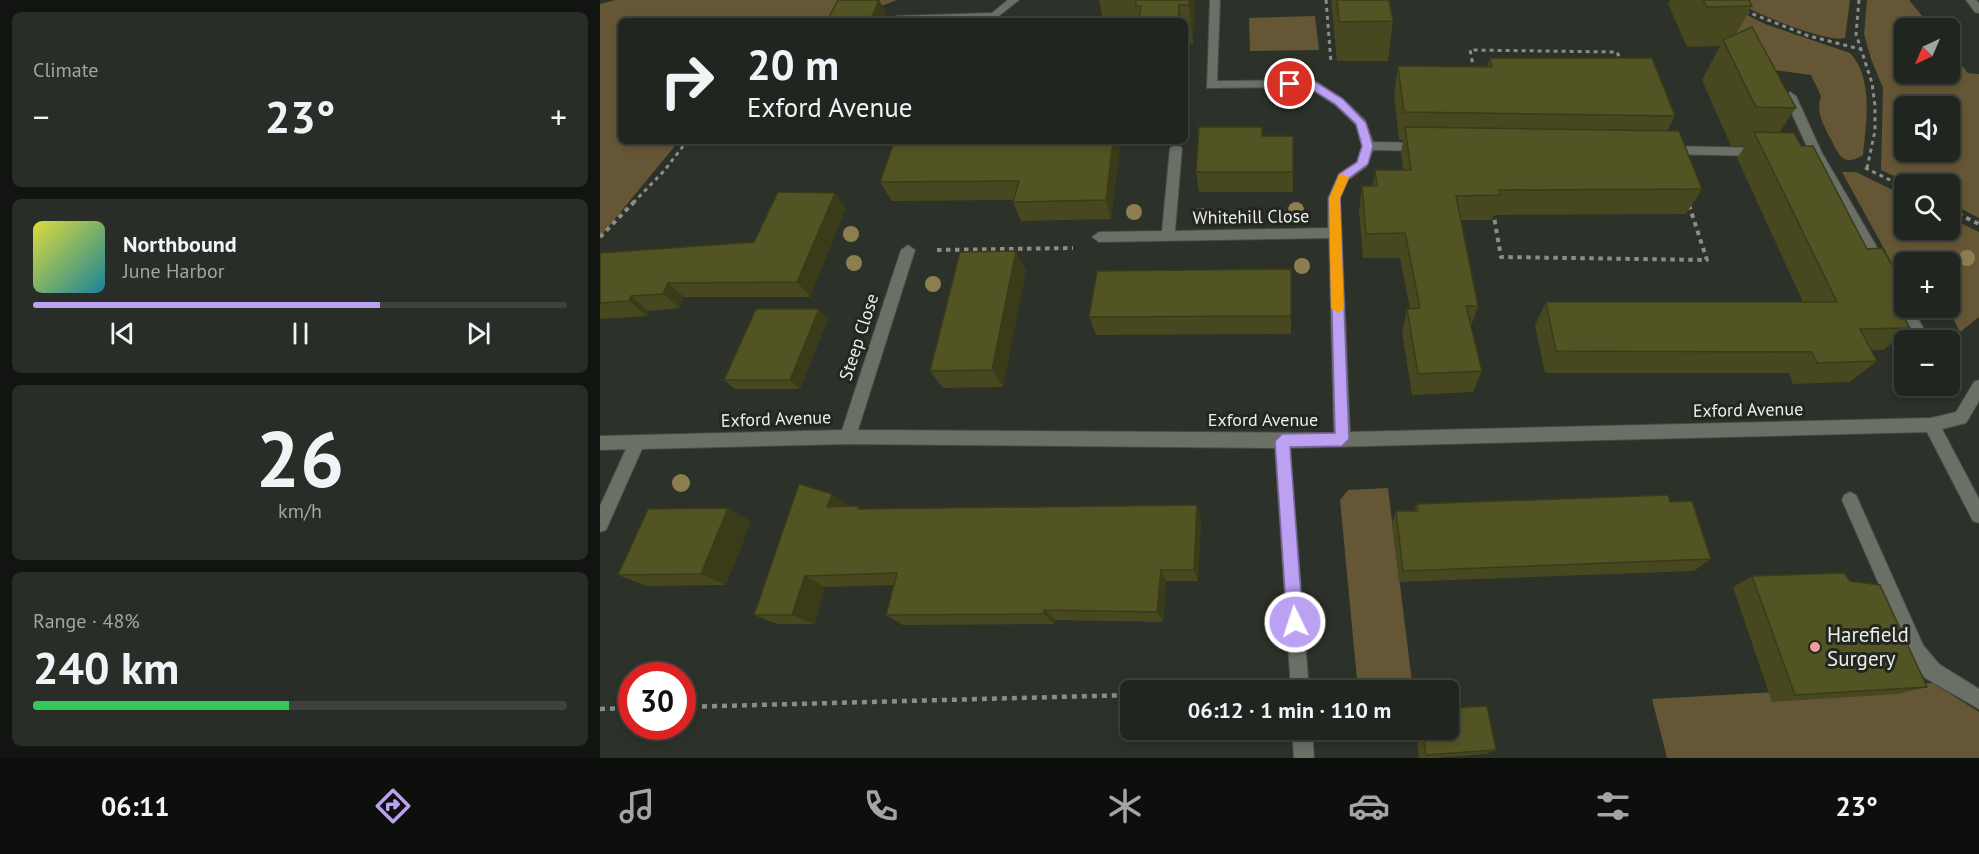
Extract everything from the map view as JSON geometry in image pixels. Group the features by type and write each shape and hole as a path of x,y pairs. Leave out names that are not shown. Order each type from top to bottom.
{"street":[{"path":"929,18 995,16 1014,0"},
{"path":"1215,0 1211,85 1310,83 1339,102 1361,123 1368,146 1362,164 1343,177 1335,198 1342,439"},
{"path":"1971,0 1979,10"},
{"path":"1790,96 1816,153 1917,330"},
{"path":"1368,146 1436,147"},
{"name":"Whitehill Close","path":"1167,237 1176,148"},
{"path":"1650,150 1771,152"},
{"path":"1794,153 1816,153"},
{"name":"Whitehill Close","path":"1099,237 1335,233"},
{"name":"Steep Close","path":"848,437 908,250"},
{"name":"Exford Avenue","path":"600,443 848,437 1282,441 1931,425 1961,418 1979,387"},
{"path":"1931,425 1979,515"},
{"path":"1282,441 1299,680"},
{"path":"600,524 637,443"},
{"path":"1850,500 1917,651 1932,671 1979,700"},
{"path":"1303,740 1304,758"}],"path":[{"path":"1310,83 1332,68 1326,0"},
{"path":"1859,0 1856,34 1872,83 1875,106 1875,131 1866,168 1894,182"},
{"path":"1744,11 1809,36 1860,49"},
{"path":"830,18 841,14"},
{"path":"1475,72 1470,50 1617,52 1621,63"},
{"path":"600,237 664,171 685,144"},
{"path":"1491,202 1501,257 1707,260 1670,150"},
{"path":"1960,215 1979,224"},
{"path":"908,250 1069,249 1099,237"},
{"path":"696,707 1120,695"},
{"path":"600,709 618,708"}],"shaded area":[{"path":"615,0 897,0 849,18 618,18 618,144 677,144 600,237 600,4"},
{"path":"1717,0 1765,24 1850,53 1858,63 1863,75 1867,102 1863,155 1850,160 1845,159 1838,152 1822,121 1819,112 1821,96 1811,75 1759,68 1762,84"},
{"path":"1732,0 1850,0 1845,38 1821,36 1806,31 1771,19"},
{"path":"1867,0 1909,0 1924,18 1894,18 1894,84 1960,84 1960,63 1968,73 1979,74 1979,218 1960,208 1960,174 1894,174 1894,176 1881,170 1883,88 1864,34"},
{"path":"1315,16 1319,50 1250,51 1249,18"},
{"path":"1842,172 1856,172 1894,191 1894,240 1960,240 1960,223 1979,232 1979,317 1960,332 1953,318 1960,318 1960,252 1894,252 1894,267"},
{"path":"1388,488 1412,680 1357,680 1340,500 1348,490"},
{"path":"1933,683 1979,712 1979,758 1667,758 1652,699"}],"building":[{"path":"838,0 879,0 871,18 829,18"},
{"path":"1136,0 1189,0 1189,5 1179,5 1178,18 1139,18 1141,6 1136,6"},
{"path":"1337,0 1389,0 1393,21 1339,22"},
{"path":"1703,0 1749,0 1752,6 1707,7"},
{"path":"1752,27 1796,108 1756,107 1723,40"},
{"path":"1490,58 1652,58 1675,116 1404,112 1398,66 1492,67"},
{"path":"1199,127 1262,127 1262,136 1293,136 1293,172 1196,172"},
{"path":"1405,127 1679,131 1702,189 1499,190 1500,195 1456,196 1478,306 1466,306 1482,371 1418,374 1407,309 1420,308 1405,233 1366,234 1362,186 1377,186 1375,170 1411,170"},
{"path":"1754,132 1794,133 1801,146 1813,146 1867,249 1882,248 1894,268 1894,318 1904,318 1910,328 1860,329 1877,361 1817,363 1812,352 1556,351 1546,302 1837,302"},
{"path":"1113,144 1106,200 1013,202 1019,181 880,182 893,145"},
{"path":"778,192 835,193 797,282 668,283 663,294 631,296 629,301 600,303 600,253 754,242"},
{"path":"1016,251 992,370 930,371 960,252"},
{"path":"1291,269 1291,316 1089,317 1097,271"},
{"path":"756,309 819,309 790,380 724,380"},
{"path":"799,484 832,494 827,507 859,506 858,509 1197,505 1194,570 1161,570 1157,612 1044,610 1044,614 886,615 897,573 805,576 792,615 754,615"},
{"path":"1668,495 1670,502 1692,501 1711,559 1403,571 1396,511 1418,511 1417,504"},
{"path":"728,508 701,574 618,575 648,509"},
{"name":"Harefield Surgery","path":"1844,573 1850,581 1880,585 1927,687 1795,695 1752,576"},
{"path":"1487,706 1496,750 1426,755 1424,740 1459,740 1459,707"}],"slow traffic":[{"path":"1338,308 1335,198 1343,178"}],"place":[{"name":"Harefield Surgery","path":"1815,647"}],"route":[{"path":"1290,84 1310,83 1339,102 1361,123 1368,146 1362,164 1343,177 1335,198 1342,439 1282,441 1295,622"}]}
